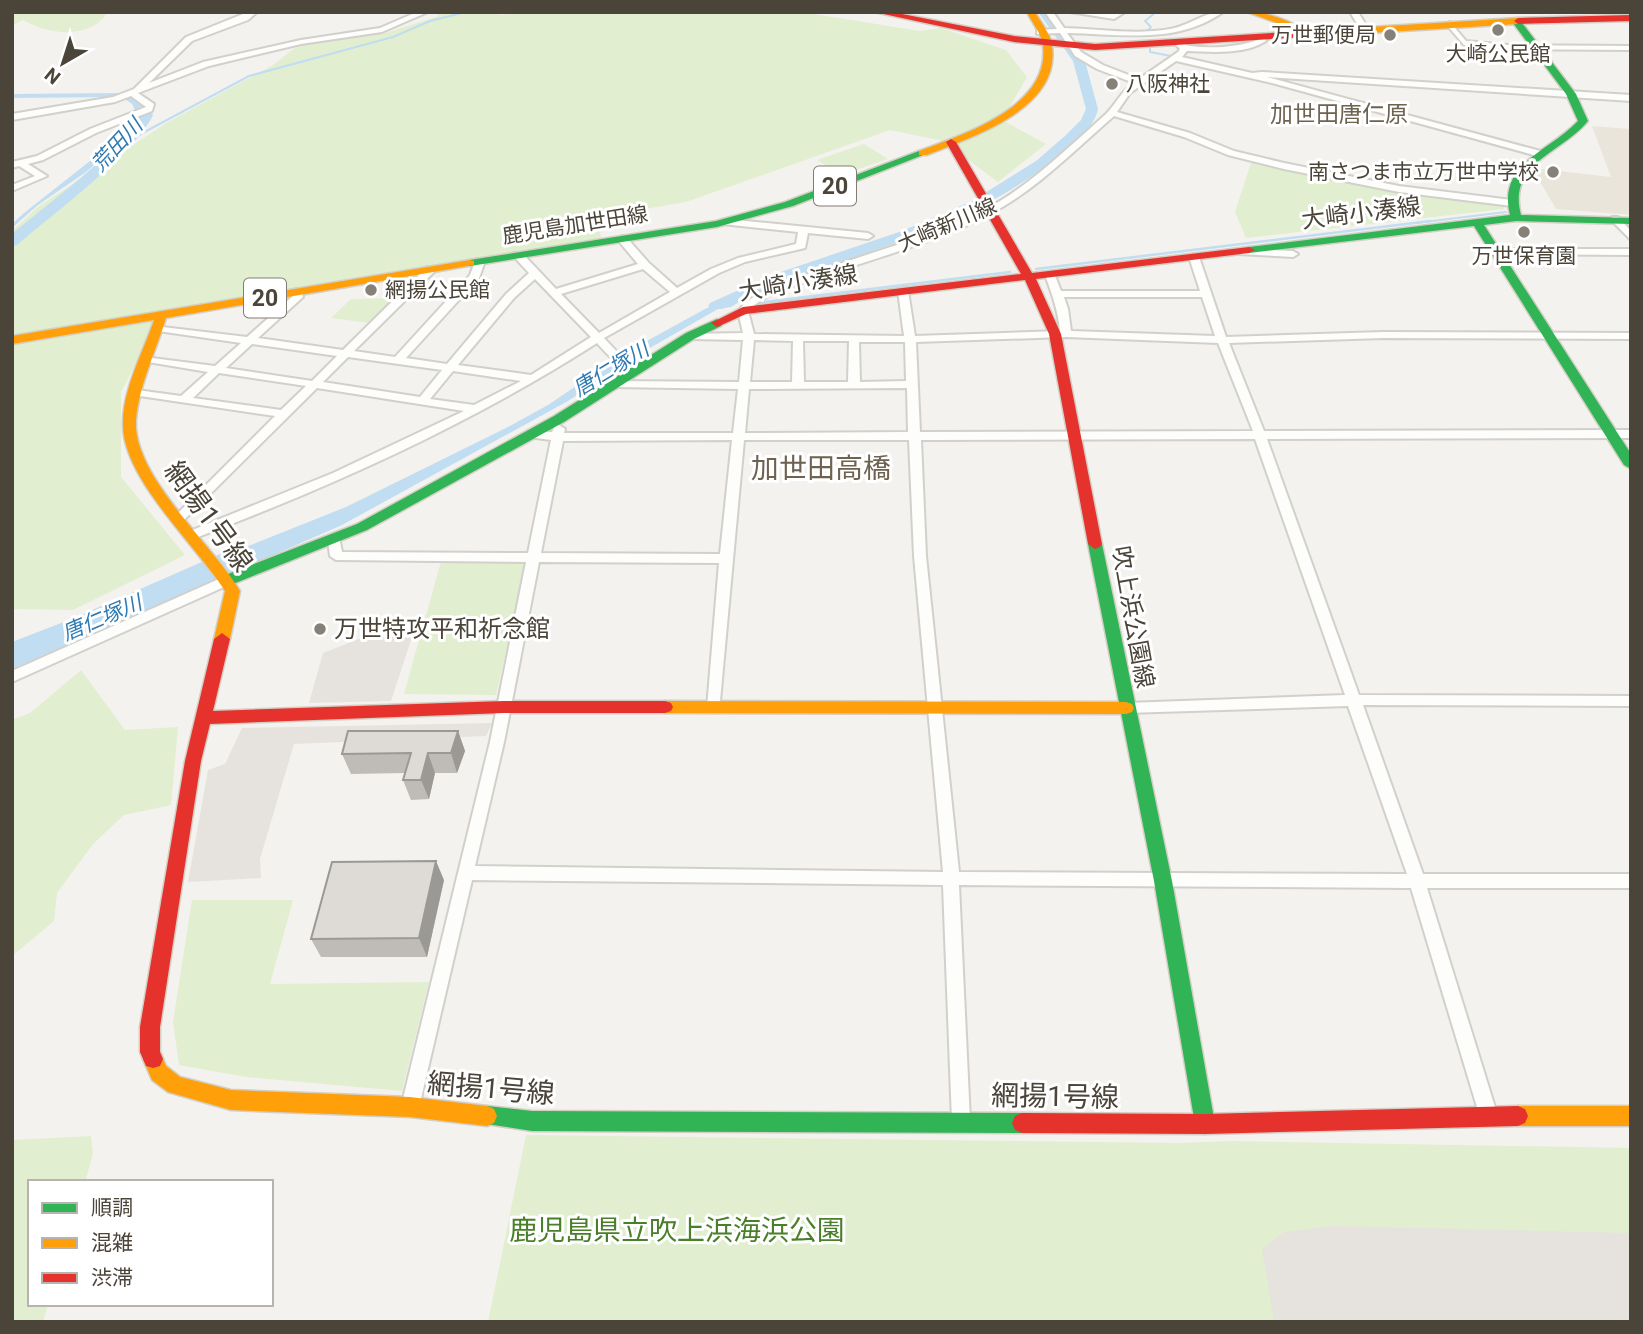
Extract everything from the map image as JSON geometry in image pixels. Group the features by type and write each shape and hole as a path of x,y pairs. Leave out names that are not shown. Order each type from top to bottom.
{"main road":[{"path":"878,12 1058,38 1160,40 1179,50 1262,37 1516,21 1553,16 1631,18"},
{"path":"1031,12 1058,38"},
{"path":"1251,12 1287,24 1304,34"},
{"path":"1514,210 1515,180 1519,173 1581,125 1580,111 1571,94 1516,21"},
{"name":"鹿児島加世田線","path":"12,340 160,322 297,292 725,222 789,204 930,150 954,148 1001,121 1021,106 1044,71 1058,38"},
{"name":"吹上浜公園線","path":"954,148 1060,334 1075,435 1126,709 1163,881 1205,1124"},
{"name":"大崎小湊線","path":"228,580 334,540 559,419 613,384 633,367 743,311 1477,222 1514,210 1623,220"},
{"path":"1477,222 1631,465"},
{"name":"網揚1号線","path":"160,322 128,426 129,444 144,473 206,549 233,591 202,718 149,1027 150,1052 159,1073 175,1085 232,1100 410,1107 532,1121 1205,1124 1631,1116"},
{"path":"202,718 504,707 1126,709"}],"street":[{"path":"134,92 189,39 245,18 253,12"},
{"path":"12,117 115,99 206,64 301,42 369,33 424,12"},
{"path":"1049,12 1058,38 1078,54 1100,67 1140,82"},
{"path":"1074,12 1114,17 1121,12"},
{"path":"1160,40 1219,12"},
{"path":"1354,12 1365,30"},
{"path":"1450,24 1464,43 1631,48"},
{"path":"1179,50 1252,76 1541,154"},
{"name":"大崎新川線","path":"743,311 753,300 786,286 941,232 1041,175 1112,113 1128,92 1179,50"},
{"path":"1252,76 1262,74 1631,98"},
{"path":"17,164 50,153 151,106 134,92"},
{"path":"1112,113 1187,135 1231,153 1284,166 1514,210"},
{"path":"12,188 42,176 17,164"},
{"path":"1623,220 1631,237"},
{"path":"725,222 868,236"},
{"path":"194,534 309,490 404,448 533,379 597,338 741,260 801,246 803,230"},
{"path":"622,239 645,265 677,293"},
{"path":"1234,252 1293,254"},
{"path":"1494,252 1631,252"},
{"path":"518,255 615,357 633,367"},
{"path":"1194,257 1222,340 1260,435 1417,880 1489,1117"},
{"path":"398,360 475,276 480,261"},
{"path":"554,293 645,265"},
{"path":"180,517 431,270"},
{"path":"424,399 510,296 534,274"},
{"path":"1050,275 1063,309 1060,334"},
{"path":"903,291 913,384 920,556 951,876 961,1121"},
{"path":"183,400 288,306 299,295 297,292"},
{"path":"1056,294 1207,294"},
{"path":"714,708 742,383 749,336 743,311"},
{"path":"160,322 250,338 533,379"},
{"path":"690,336 910,339 1060,334 1222,340 1383,335 1631,336"},
{"path":"798,337 798,385"},
{"path":"853,338 854,385"},
{"path":"148,359 317,382 476,409"},
{"path":"613,384 913,384"},
{"path":"137,393 284,414"},
{"path":"410,1107 504,707 560,437 559,419"},
{"path":"532,434 560,437 1631,435"},
{"path":"334,540 336,556 726,559"},
{"name":"大崎小湊線","path":"12,677 228,580"},
{"path":"1126,709 1354,699 1631,701"},
{"path":"466,873 951,876 1163,881 1631,881"}],"shaded area":[{"name":"南さつま市立万世中学校","path":"1592,126 1631,129 1631,215 1556,209 1532,168 1611,177"},
{"path":"364,637 412,637 391,701 309,703 323,653"},
{"path":"492,723 486,736 294,744 260,859 261,878 188,882 208,770 225,764 242,728"},
{"path":"1334,1226 1631,1233 1631,1322 1274,1322 1262,1249 1284,1232"}],"green space":[{"path":"12,12 108,12 90,27 68,32 44,29 23,20 12,26"},
{"path":"435,12 496,12 500,15 524,12 801,12 920,31 941,28 1006,50 1027,77 1002,120 1046,144 998,182 943,141 890,130 686,202 598,217 601,238 161,316 121,392 121,477 185,555 73,610 12,609 12,231 39,206 168,122 273,65 296,47 313,41 382,34 439,16"},
{"path":"864,144 888,159 841,175 817,160"},
{"path":"1252,160 1342,182 1505,205 1504,209 1246,238 1235,212"},
{"path":"399,298 370,323 331,318 351,299"},
{"path":"442,558 527,560 496,695 404,694"},
{"path":"81,670 125,730 178,727 171,805 124,815 93,844 57,893 54,921 12,956 12,720 30,713"},
{"path":"192,900 293,900 270,984 429,982 402,1091 246,1077 179,1065 173,1022"},
{"name":"鹿児島県立吹上浜海浜公園","path":"526,1135 1178,1143 1233,1141 1631,1148 1631,1322 488,1322"},
{"path":"91,1136 93,1154 86,1180 28,1180 28,1306 47,1306 43,1322 12,1322 12,1140"}],"water":[{"path":"119,93 132,96 144,105 144,115 132,132 86,172 38,205 12,228 12,224 24,213 128,131 137,116 131,101 114,97 12,98 12,94"},
{"path":"742,294 736,300 739,302 731,307 718,309 641,353 568,401 342,525 12,669 12,642 74,618 236,547 241,549 346,507 506,428 548,405 625,353 705,309"}],"building":[{"path":"348,731 458,731 451,753 428,753 421,780 403,780 411,753 342,754"},
{"path":"436,861 419,938 311,939 332,862"}],"waterway":[{"path":"124,143 249,76 393,37 430,21 466,12"},
{"name":"唐仁塚川","path":"716,306 778,278 907,234 977,204 1010,186 1070,139 1087,122 1092,109 1079,61 1044,12"},
{"path":"1144,34 1151,27 1145,21 1156,12"},
{"path":"1150,48 1150,52 1171,56"},
{"name":"荒田川","path":"12,242 114,154 141,126 146,115 143,105 126,96"},
{"path":"1416,223 1506,212"},
{"path":"1036,269 1431,221"},
{"path":"756,303 1010,272"}],"traffic: fast":[{"path":"1516,21 1571,94 1583,121 1573,132 1521,172 1514,185 1511,200 1516,218"},
{"path":"470,263 717,224 789,204 923,153"},
{"path":"1249,250 1516,218 1631,221"},
{"path":"1477,222 1631,465"},
{"path":"228,580 362,527 559,419 690,336 717,323"},
{"path":"1095,544 1163,881 1205,1124"},
{"path":"487,1116 532,1121 1022,1123"}],"traffic: slow":[{"path":"923,153 962,138 1005,116 1023,103 1038,87 1047,68 1048,47 1031,12"},
{"path":"1251,12 1288,24 1304,34 1518,21"},
{"path":"12,340 470,263"},
{"path":"161,316 133,397 129,424 132,444 140,465 154,487 233,591 222,639"},
{"path":"665,707 1126,708"},
{"path":"153,1059 159,1073 175,1085 231,1100 410,1107 487,1116"},
{"path":"1518,1116 1631,1116"}],"traffic: jam":[{"path":"878,12 1014,39 1095,47 1304,34"},
{"path":"1518,21 1631,18"},
{"path":"951,142 1029,277 1055,334 1095,544"},
{"path":"717,323 743,311 1249,250"},
{"path":"153,1059 150,1052 150,1027 193,761 222,639"},
{"path":"202,718 504,707 665,707"},
{"path":"1022,1123 1205,1124 1518,1116"}],"place":[{"name":"大崎公民館","path":"1498,30"},
{"name":"万世郵便局","path":"1390,35"},
{"name":"八阪神社","path":"1112,84"},
{"name":"南さつま市立万世中学校","path":"1553,172"},
{"name":"万世保育園","path":"1524,232"},
{"name":"網揚公民館","path":"371,290"},
{"name":"万世特攻平和祈念館","path":"320,629"}],"district":[{"name":"加世田唐仁原","path":"1339,114"},
{"name":"加世田高橋","path":"821,468"}]}
